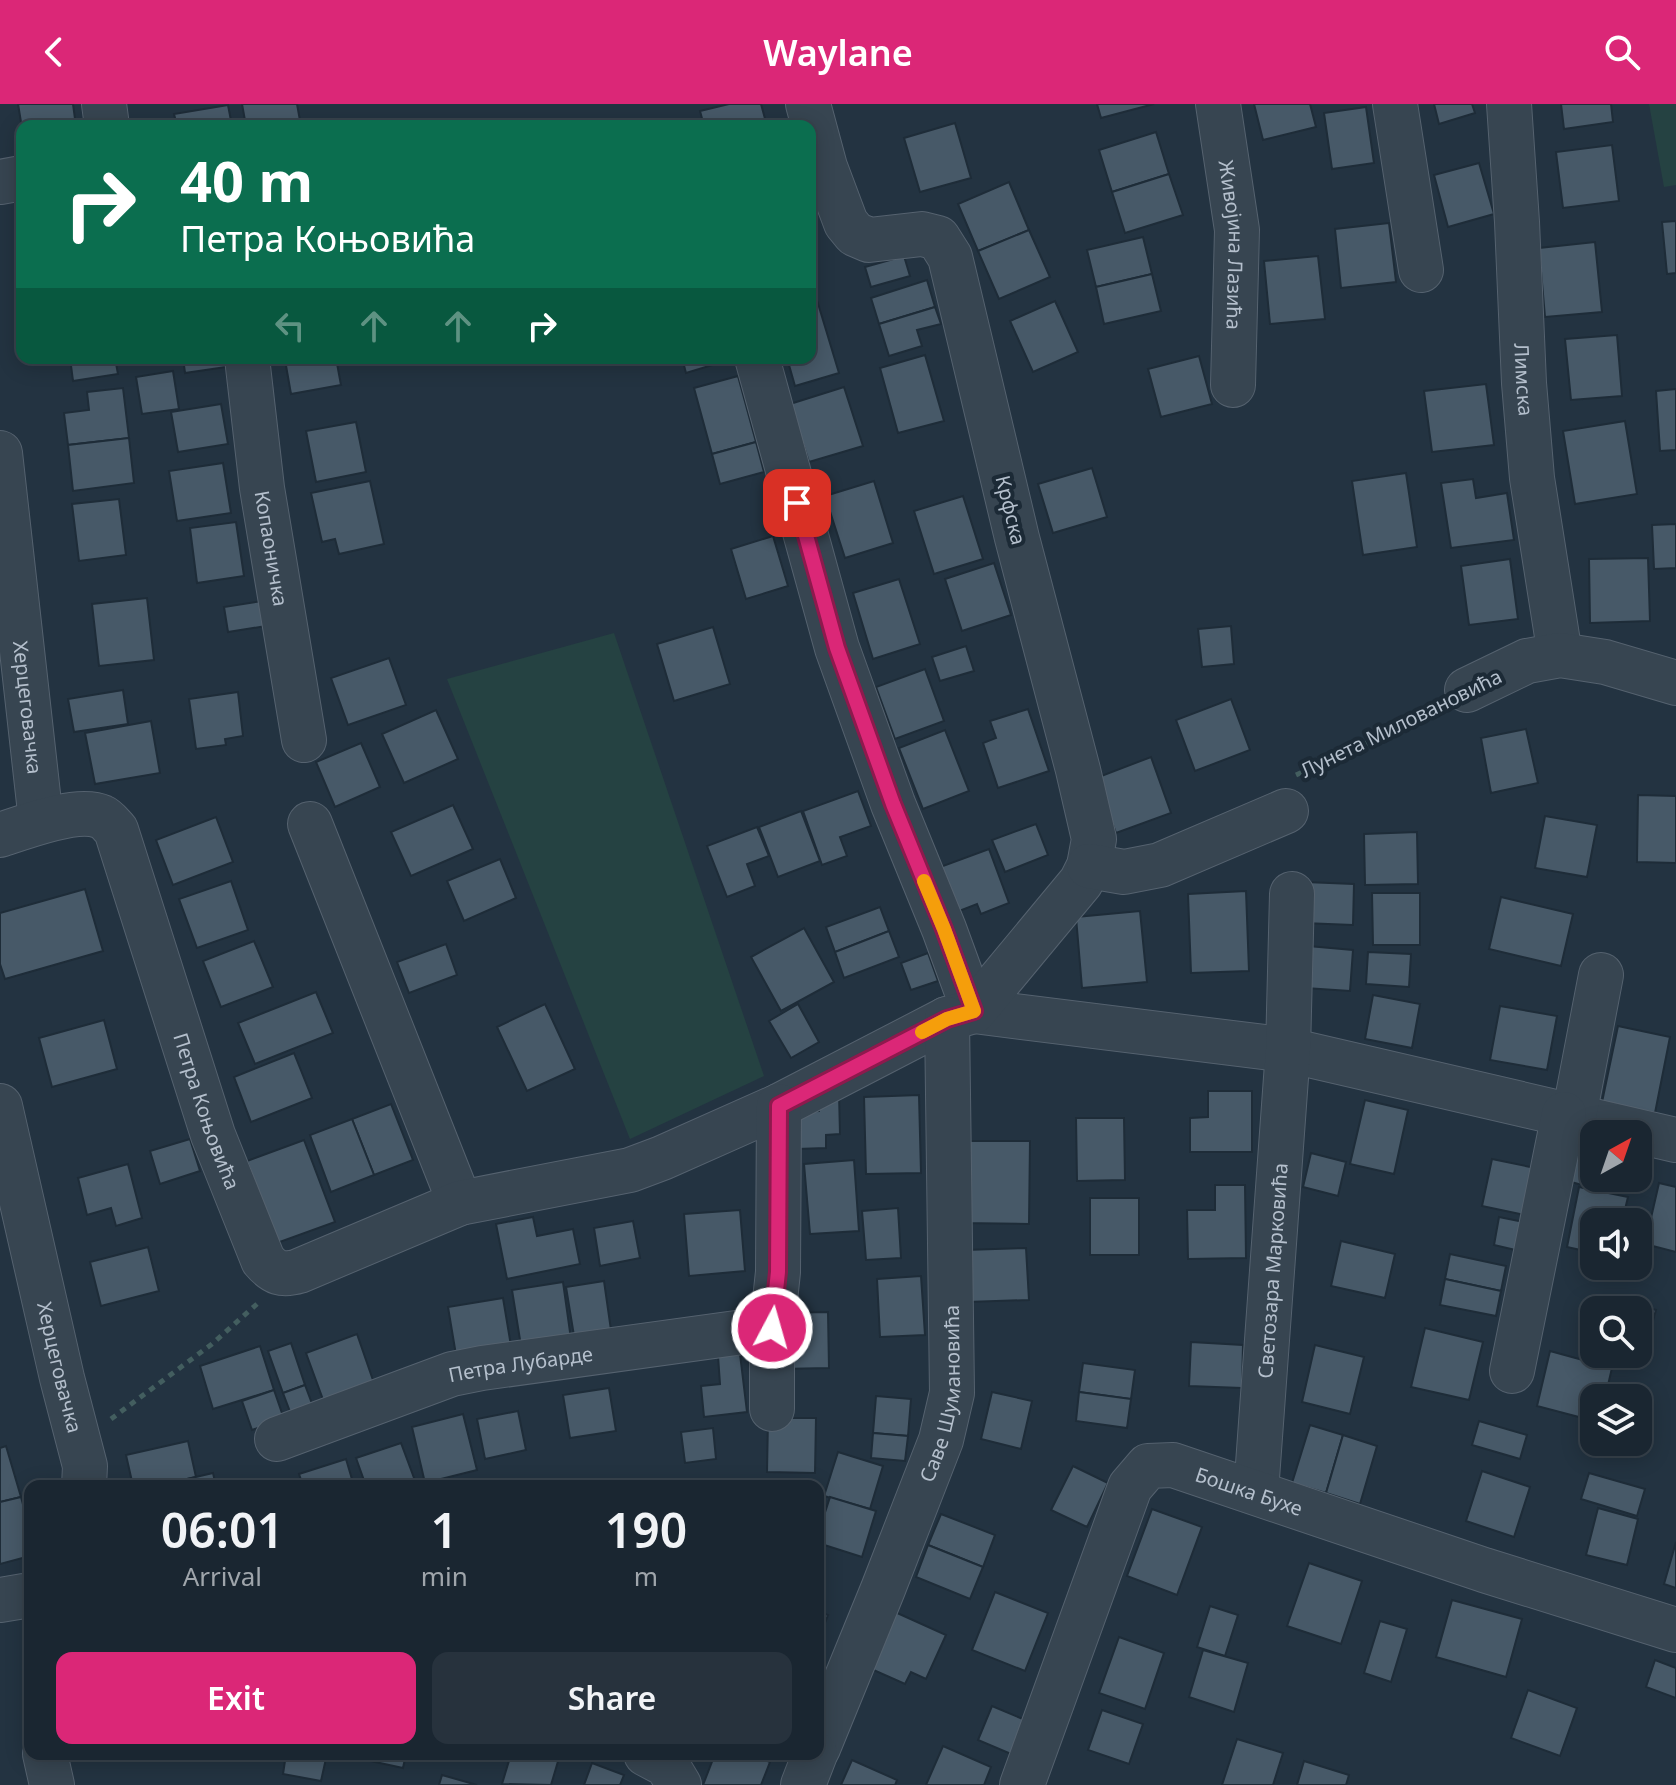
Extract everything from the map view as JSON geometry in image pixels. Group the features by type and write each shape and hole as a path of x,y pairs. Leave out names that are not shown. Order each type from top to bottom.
{"street":[{"name":"Живојина Лазића","path":"1218,104 1237,230 1233,385"},
{"path":"1395,104 1421,270"},
{"name":"Лимска","path":"1509,104 1532,478 1560,655"},
{"name":"Крфска","path":"816,134 846,223 855,234 869,240 922,234 938,238 950,257 1017,538 1094,839 1089,866"},
{"name":"Копаоничка","path":"248,364 262,488 304,740"},
{"name":"Саве Шумановића","path":"759,364 837,648 893,804 944,929 961,1015 952,1393 941,1440 824,1733"},
{"name":"Херцеговачка","path":"0,453 41,821"},
{"name":"Лунета Миловановића","path":"1467,690 1527,661 1560,655 1605,662 1676,683"},
{"path":"279,1274 299,1271 460,1203 630,1170 779,1106 961,1015 1081,882 1089,866 1124,872 1160,865 1286,811"},
{"name":"Петра Коњовића","path":"41,821 87,814 103,817 116,830 213,1135 263,1260 279,1274"},
{"path":"0,835 41,821"},
{"path":"310,824 460,1203"},
{"name":"Светозара Марковића","path":"1256,1492 1288,1050 1292,894"},
{"path":"1512,1371 1601,975"},
{"path":"961,1015 1288,1050 1676,1140"},
{"name":"Херцеговачка","path":"0,1106 85,1466 84,1480"},
{"path":"772,1409 772,1328 778,1272 779,1106"},
{"name":"Петра Лубарде","path":"277,1439 452,1374 772,1328"},
{"name":"Бошка Бухе","path":"1022,1785 1130,1487 1148,1466 1173,1465 1484,1570 1676,1630"},
{"path":"0,1600 24,1596"},
{"path":"46,1760 52,1785"},
{"path":"657,1760 667,1765 679,1785"},
{"path":"803,1785 813,1760"}],"path":[{"name":"Лунета Миловановића","path":"1286,811 1286,781 1380,737 1467,690"},
{"path":"77,1436 105,1423 212,1344 257,1304 279,1274"}],"green space":[{"path":"1649,104 1676,104 1676,185 1664,187"},
{"path":"614,633 764,1076 630,1139 447,679"}],"building":[{"path":"18,104 73,104 75,120 21,120"},
{"path":"242,104 297,104 300,120 245,120"},
{"path":"729,104 761,104 765,120 702,120 700,111"},
{"path":"1097,104 1154,104 1101,118"},
{"path":"1254,104 1310,104 1316,127 1263,140"},
{"path":"1434,104 1472,104 1475,113 1439,124"},
{"path":"1561,104 1611,104 1613,122 1564,129"},
{"path":"228,105 231,120 176,120 174,114"},
{"path":"1366,107 1374,163 1332,169 1324,113"},
{"path":"955,123 971,178 920,192 904,138"},
{"path":"1156,132 1169,174 1112,192 1099,150"},
{"path":"1612,145 1619,201 1563,208 1556,152"},
{"path":"1479,163 1494,214 1448,227 1434,175"},
{"path":"1169,174 1183,215 1125,233 1112,192"},
{"path":"1009,182 1029,230 978,251 958,204"},
{"path":"1676,221 1676,273 1667,274 1662,222"},
{"path":"1389,223 1396,282 1341,288 1335,229"},
{"path":"1029,230 1050,277 999,299 978,251"},
{"path":"1143,237 1152,274 1096,287 1087,250"},
{"path":"1595,242 1602,312 1545,317 1539,248"},
{"path":"904,256 910,276 871,287 865,267"},
{"path":"1318,256 1325,319 1270,324 1264,261"},
{"path":"1152,274 1161,311 1104,324 1096,287"},
{"path":"927,280 935,307 879,324 871,298"},
{"path":"816,297 839,373 795,386 789,364 816,364"},
{"path":"1055,301 1078,352 1033,372 1010,321"},
{"path":"935,307 941,324 917,330 922,346 889,356 879,324"},
{"path":"1617,335 1622,396 1571,400 1565,339"},
{"path":"925,355 944,421 898,433 880,368"},
{"path":"1199,356 1212,404 1161,417 1148,369"},
{"path":"71,364 116,364 118,374 73,381"},
{"path":"184,364 225,364 226,367 185,373"},
{"path":"286,364 337,364 341,385 291,394"},
{"path":"684,364 716,364 686,373"},
{"path":"173,371 179,409 142,414 136,377"},
{"path":"738,376 756,442 712,454 694,388"},
{"path":"1486,384 1494,445 1432,452 1424,391"},
{"path":"844,387 863,446 809,462 790,404"},
{"path":"123,388 129,438 68,445 64,413 89,410 87,392"},
{"path":"1676,389 1676,450 1660,451 1656,391"},
{"path":"221,404 228,444 178,452 171,412"},
{"path":"1625,421 1637,494 1575,504 1563,431"},
{"path":"356,422 366,472 316,482 306,431"},
{"path":"129,438 134,483 73,491 68,445"},
{"path":"756,442 764,472 720,484 712,454"},
{"path":"223,463 231,513 177,521 169,471"},
{"path":"1092,468 1107,517 1053,533 1038,484"},
{"path":"1406,473 1417,547 1363,555 1352,481"},
{"path":"1473,479 1476,498 1507,493 1514,540 1451,548 1441,483"},
{"path":"370,481 384,544 339,554 335,539 322,542 311,493"},
{"path":"874,481 893,543 845,558 825,496"},
{"path":"963,496 983,559 934,574 914,511"},
{"path":"119,499 126,555 79,561 72,504"},
{"path":"236,522 244,576 197,583 190,528"},
{"path":"1676,524 1676,568 1654,569 1652,525"},
{"path":"773,536 788,586 746,599 731,549"},
{"path":"1648,558 1650,621 1590,623 1589,559"},
{"path":"1510,559 1518,619 1469,625 1461,566"},
{"path":"994,563 1011,615 962,631 945,579"},
{"path":"899,579 920,644 873,659 853,593"},
{"path":"147,598 154,660 99,666 92,604"},
{"path":"262,601 266,626 228,632 224,607"},
{"path":"1231,626 1234,664 1202,667 1198,629"},
{"path":"713,627 730,684 674,701 657,644"},
{"path":"966,646 974,671 940,681 932,657"},
{"path":"389,658 406,705 348,725 331,678"},
{"path":"925,669 944,721 895,739 876,687"},
{"path":"123,690 128,724 74,732 68,699"},
{"path":"238,692 243,736 225,739 226,745 196,749 189,699"},
{"path":"1231,699 1250,750 1195,771 1176,720"},
{"path":"1028,709 1049,771 998,788 983,743 996,738 990,721"},
{"path":"436,710 458,759 404,783 382,734"},
{"path":"151,721 160,773 95,784 85,733"},
{"path":"1526,729 1538,783 1491,793 1481,738"},
{"path":"945,730 969,791 923,809 899,748"},
{"path":"361,743 380,787 335,807 316,762"},
{"path":"1151,757 1171,813 1116,833 1096,778"},
{"path":"858,791 871,826 840,837 847,856 822,865 803,811"},
{"path":"1638,795 1676,796 1676,863 1637,862"},
{"path":"453,805 473,849 411,876 391,832"},
{"path":"801,811 820,861 778,877 759,827"},
{"path":"1545,816 1597,825 1587,877 1535,868"},
{"path":"216,817 233,862 173,885 156,840"},
{"path":"1036,824 1048,855 1005,872 992,840"},
{"path":"757,827 769,856 747,864 755,886 727,897 707,846"},
{"path":"1417,832 1418,884 1365,885 1364,834"},
{"path":"989,849 1009,903 981,914 977,904 949,915 932,870"},
{"path":"500,859 516,898 464,921 447,881"},
{"path":"231,881 248,930 197,948 179,899"},
{"path":"1305,882 1354,884 1353,925 1303,923"},
{"path":"85,889 103,951 5,979 0,964 0,913"},
{"path":"1246,891 1249,971 1191,973 1188,894"},
{"path":"1372,893 1420,893 1420,945 1373,945"},
{"path":"1501,897 1573,914 1561,966 1489,949"},
{"path":"880,907 889,931 835,952 826,927"},
{"path":"1140,911 1147,982 1082,988 1076,917"},
{"path":"804,928 834,982 781,1011 751,957"},
{"path":"889,931 899,957 844,978 835,952"},
{"path":"254,941 273,987 221,1007 203,961"},
{"path":"446,944 457,975 409,993 397,962"},
{"path":"1308,946 1353,950 1350,991 1305,988"},
{"path":"1368,952 1411,954 1409,987 1366,984"},
{"path":"928,953 938,981 911,990 901,963"},
{"path":"316,992 333,1033 255,1064 238,1023"},
{"path":"1373,995 1420,1004 1412,1048 1365,1039"},
{"path":"545,1004 575,1069 527,1091 497,1027"},
{"path":"798,1004 819,1042 791,1058 769,1021"},
{"path":"1500,1006 1557,1016 1547,1070 1490,1060"},
{"path":"104,1020 117,1069 52,1087 39,1038"},
{"path":"1618,1026 1670,1037 1655,1113 1602,1102"},
{"path":"294,1053 312,1098 251,1122 234,1077"},
{"path":"1208,1091 1252,1091 1252,1152 1190,1152 1190,1118 1208,1117"},
{"path":"819,1093 839,1093 840,1134 826,1135 826,1148 797,1149 797,1112 819,1111"},
{"path":"919,1095 921,1173 866,1174 864,1097"},
{"path":"1365,1100 1408,1110 1394,1174 1350,1164"},
{"path":"391,1104 413,1160 374,1175 352,1119"},
{"path":"1076,1118 1124,1118 1125,1180 1077,1181"},
{"path":"352,1119 374,1175 331,1192 310,1135"},
{"path":"190,1139 200,1171 160,1184 150,1151"},
{"path":"304,1140 335,1222 277,1243 247,1161"},
{"path":"961,1141 1030,1141 1029,1224 960,1223"},
{"path":"1579,1149 1580,1149 1580,1184 1571,1182"},
{"path":"1311,1153 1346,1162 1338,1196 1303,1187"},
{"path":"1492,1159 1540,1169 1530,1216 1482,1206"},
{"path":"854,1160 859,1231 810,1234 804,1164"},
{"path":"128,1164 142,1218 116,1226 111,1208 87,1215 78,1178"},
{"path":"1659,1183 1676,1187 1676,1252 1652,1246 1652,1214"},
{"path":"1215,1185 1245,1185 1246,1258 1188,1259 1187,1210 1215,1210"},
{"path":"1579,1187 1580,1192 1604,1192 1628,1197 1625,1208 1580,1208 1580,1250 1567,1247"},
{"path":"1090,1198 1139,1198 1139,1255 1090,1255"},
{"path":"898,1208 901,1258 866,1260 862,1211"},
{"path":"740,1210 745,1271 689,1276 684,1214"},
{"path":"533,1217 537,1236 573,1229 580,1264 507,1279 496,1224"},
{"path":"1499,1217 1529,1223 1524,1252 1494,1245"},
{"path":"633,1221 640,1258 600,1266 594,1228"},
{"path":"1341,1241 1395,1254 1385,1298 1331,1286"},
{"path":"148,1247 159,1291 101,1306 90,1262"},
{"path":"1026,1248 1029,1300 967,1302 965,1250"},
{"path":"1450,1254 1506,1266 1501,1291 1445,1279"},
{"path":"921,1276 925,1335 880,1337 877,1279"},
{"path":"1445,1279 1501,1291 1496,1316 1440,1305"},
{"path":"604,1281 611,1330 574,1336 566,1287"},
{"path":"563,1282 571,1339 521,1346 512,1290"},
{"path":"503,1298 511,1346 456,1355 448,1307"},
{"path":"828,1312 829,1368 780,1369 779,1313"},
{"path":"1425,1328 1483,1342 1469,1400 1411,1387"},
{"path":"357,1334 375,1386 325,1405 306,1353"},
{"path":"1191,1342 1243,1345 1242,1388 1189,1386"},
{"path":"291,1343 305,1385 283,1393 268,1351"},
{"path":"1315,1345 1364,1357 1350,1414 1302,1402"},
{"path":"260,1346 274,1390 213,1409 200,1366"},
{"path":"1550,1351 1580,1359 1580,1368 1612,1368 1608,1384 1580,1384 1580,1417 1537,1406"},
{"path":"740,1354 747,1412 704,1417 701,1386 720,1384 718,1356"},
{"path":"1083,1363 1135,1370 1131,1399 1079,1392"},
{"path":"305,1385 317,1417 295,1425 283,1393"},
{"path":"609,1388 616,1431 570,1438 563,1395"},
{"path":"274,1390 284,1419 252,1430 242,1401"},
{"path":"992,1392 1032,1401 1021,1449 981,1439"},
{"path":"1079,1392 1131,1399 1127,1428 1076,1421"},
{"path":"876,1396 911,1399 908,1436 873,1433"},
{"path":"518,1411 526,1450 485,1459 477,1419"},
{"path":"463,1414 477,1470 424,1480 412,1427"},
{"path":"768,1418 816,1418 815,1473 767,1472"},
{"path":"1479,1421 1527,1435 1520,1459 1472,1445"},
{"path":"1310,1425 1343,1435 1326,1493 1292,1483"},
{"path":"713,1428 716,1459 685,1463 681,1432"},
{"path":"873,1433 908,1436 905,1461 871,1458"},
{"path":"1343,1435 1377,1446 1360,1504 1326,1493"},
{"path":"188,1441 196,1477 132,1480 126,1455"},
{"path":"401,1443 415,1480 364,1480 356,1458"},
{"path":"6,1446 21,1497 0,1502 0,1448"},
{"path":"838,1452 883,1466 870,1509 824,1496"},
{"path":"346,1459 352,1480 301,1480 299,1474"},
{"path":"1073,1466 1108,1483 1087,1527 1051,1510"},
{"path":"1482,1471 1530,1487 1514,1537 1466,1521"},
{"path":"213,1473 215,1480 183,1480"},
{"path":"1589,1473 1645,1489 1637,1516 1581,1499"},
{"path":"21,1497 24,1508 24,1558 0,1564 0,1502"},
{"path":"830,1497 876,1511 862,1557 824,1545 824,1516"},
{"path":"1598,1508 1638,1519 1627,1565 1586,1555"},
{"path":"1152,1509 1202,1527 1177,1595 1127,1576"},
{"path":"941,1514 995,1535 983,1567 928,1545"},
{"path":"1676,1542 1676,1588 1664,1584"},
{"path":"928,1545 983,1567 970,1599 916,1577"},
{"path":"1309,1563 1362,1581 1341,1644 1287,1626"},
{"path":"995,1592 1048,1613 1025,1671 972,1650"},
{"path":"1452,1600 1522,1619 1506,1677 1436,1657"},
{"path":"1210,1606 1238,1615 1225,1656 1197,1647"},
{"path":"895,1612 946,1635 926,1679 911,1672 905,1684 869,1668"},
{"path":"1380,1621 1407,1629 1391,1682 1364,1673"},
{"path":"1119,1637 1164,1653 1145,1709 1099,1693"},
{"path":"1203,1650 1248,1663 1234,1712 1189,1697"},
{"path":"1655,1660 1676,1668 1676,1698 1646,1687"},
{"path":"1528,1690 1577,1708 1560,1756 1511,1738"},
{"path":"992,1706 1025,1720 1011,1754 978,1740"},
{"path":"1102,1710 1143,1724 1129,1764 1088,1750"},
{"path":"1237,1739 1283,1753 1273,1785 1222,1785"},
{"path":"943,1746 991,1767 984,1785 926,1785"},
{"path":"285,1760 326,1760 321,1781 283,1774"},
{"path":"366,1760 405,1760 403,1768"},
{"path":"509,1760 558,1760 551,1785 502,1784"},
{"path":"713,1760 770,1762 761,1785 703,1785"},
{"path":"852,1760 897,1780 895,1785 841,1785"},
{"path":"1304,1761 1349,1775 1346,1785 1297,1785"},
{"path":"592,1763 624,1775 620,1785 584,1785"},
{"path":"442,1775 477,1785 439,1785"}],"slow traffic":[{"path":"922,1032 947,1019 974,1011 924,881"}],"route":[{"path":"772,1328 778,1272 779,1106 947,1019 974,1011 893,804 837,648 797,503"}]}
